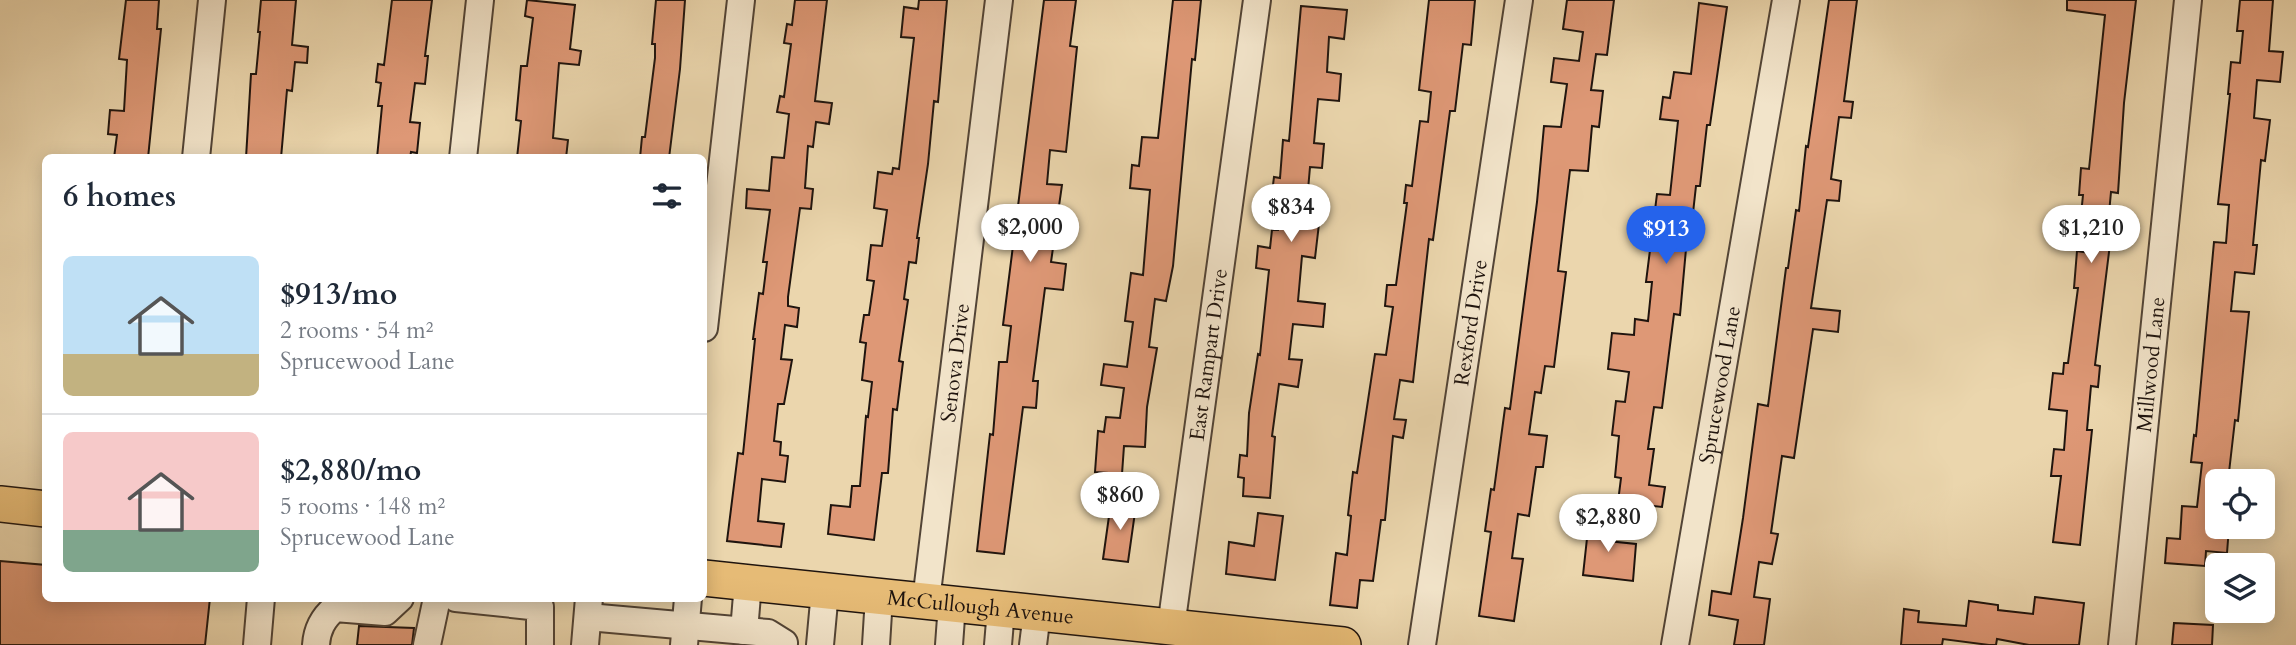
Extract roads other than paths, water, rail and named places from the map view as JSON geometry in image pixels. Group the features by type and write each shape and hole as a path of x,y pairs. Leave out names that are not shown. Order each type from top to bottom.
{"main road":[{"path":"0,504 42,509"},
{"name":"McCullough Avenue","path":"707,578 1001,609 1035,629 1153,632 1343,645"}],"street":[{"path":"196,154 212,0"},
{"path":"464,154 480,0"},
{"path":"707,301 741,0"},
{"name":"Senova Drive","path":"949,645 939,603 999,0"},
{"name":"East Rampart Drive","path":"1153,632 1258,0"},
{"name":"Rexford Drive","path":"1422,645 1519,0"},
{"name":"Sprucewood Lane","path":"1675,645 1786,0"},
{"name":"Millwood Lane","path":"2122,645 2188,0"},
{"path":"744,631 748,583"},
{"path":"820,645 825,591"},
{"path":"876,645 879,597"},
{"path":"257,645 261,602"},
{"path":"316,645 324,617 335,608 385,612 396,602"},
{"path":"427,645 436,602"},
{"path":"685,636 688,602"},
{"path":"540,645 542,603"},
{"path":"585,645 588,608 685,636 744,631 768,633 789,644"},
{"path":"998,645 1001,609"}]}
